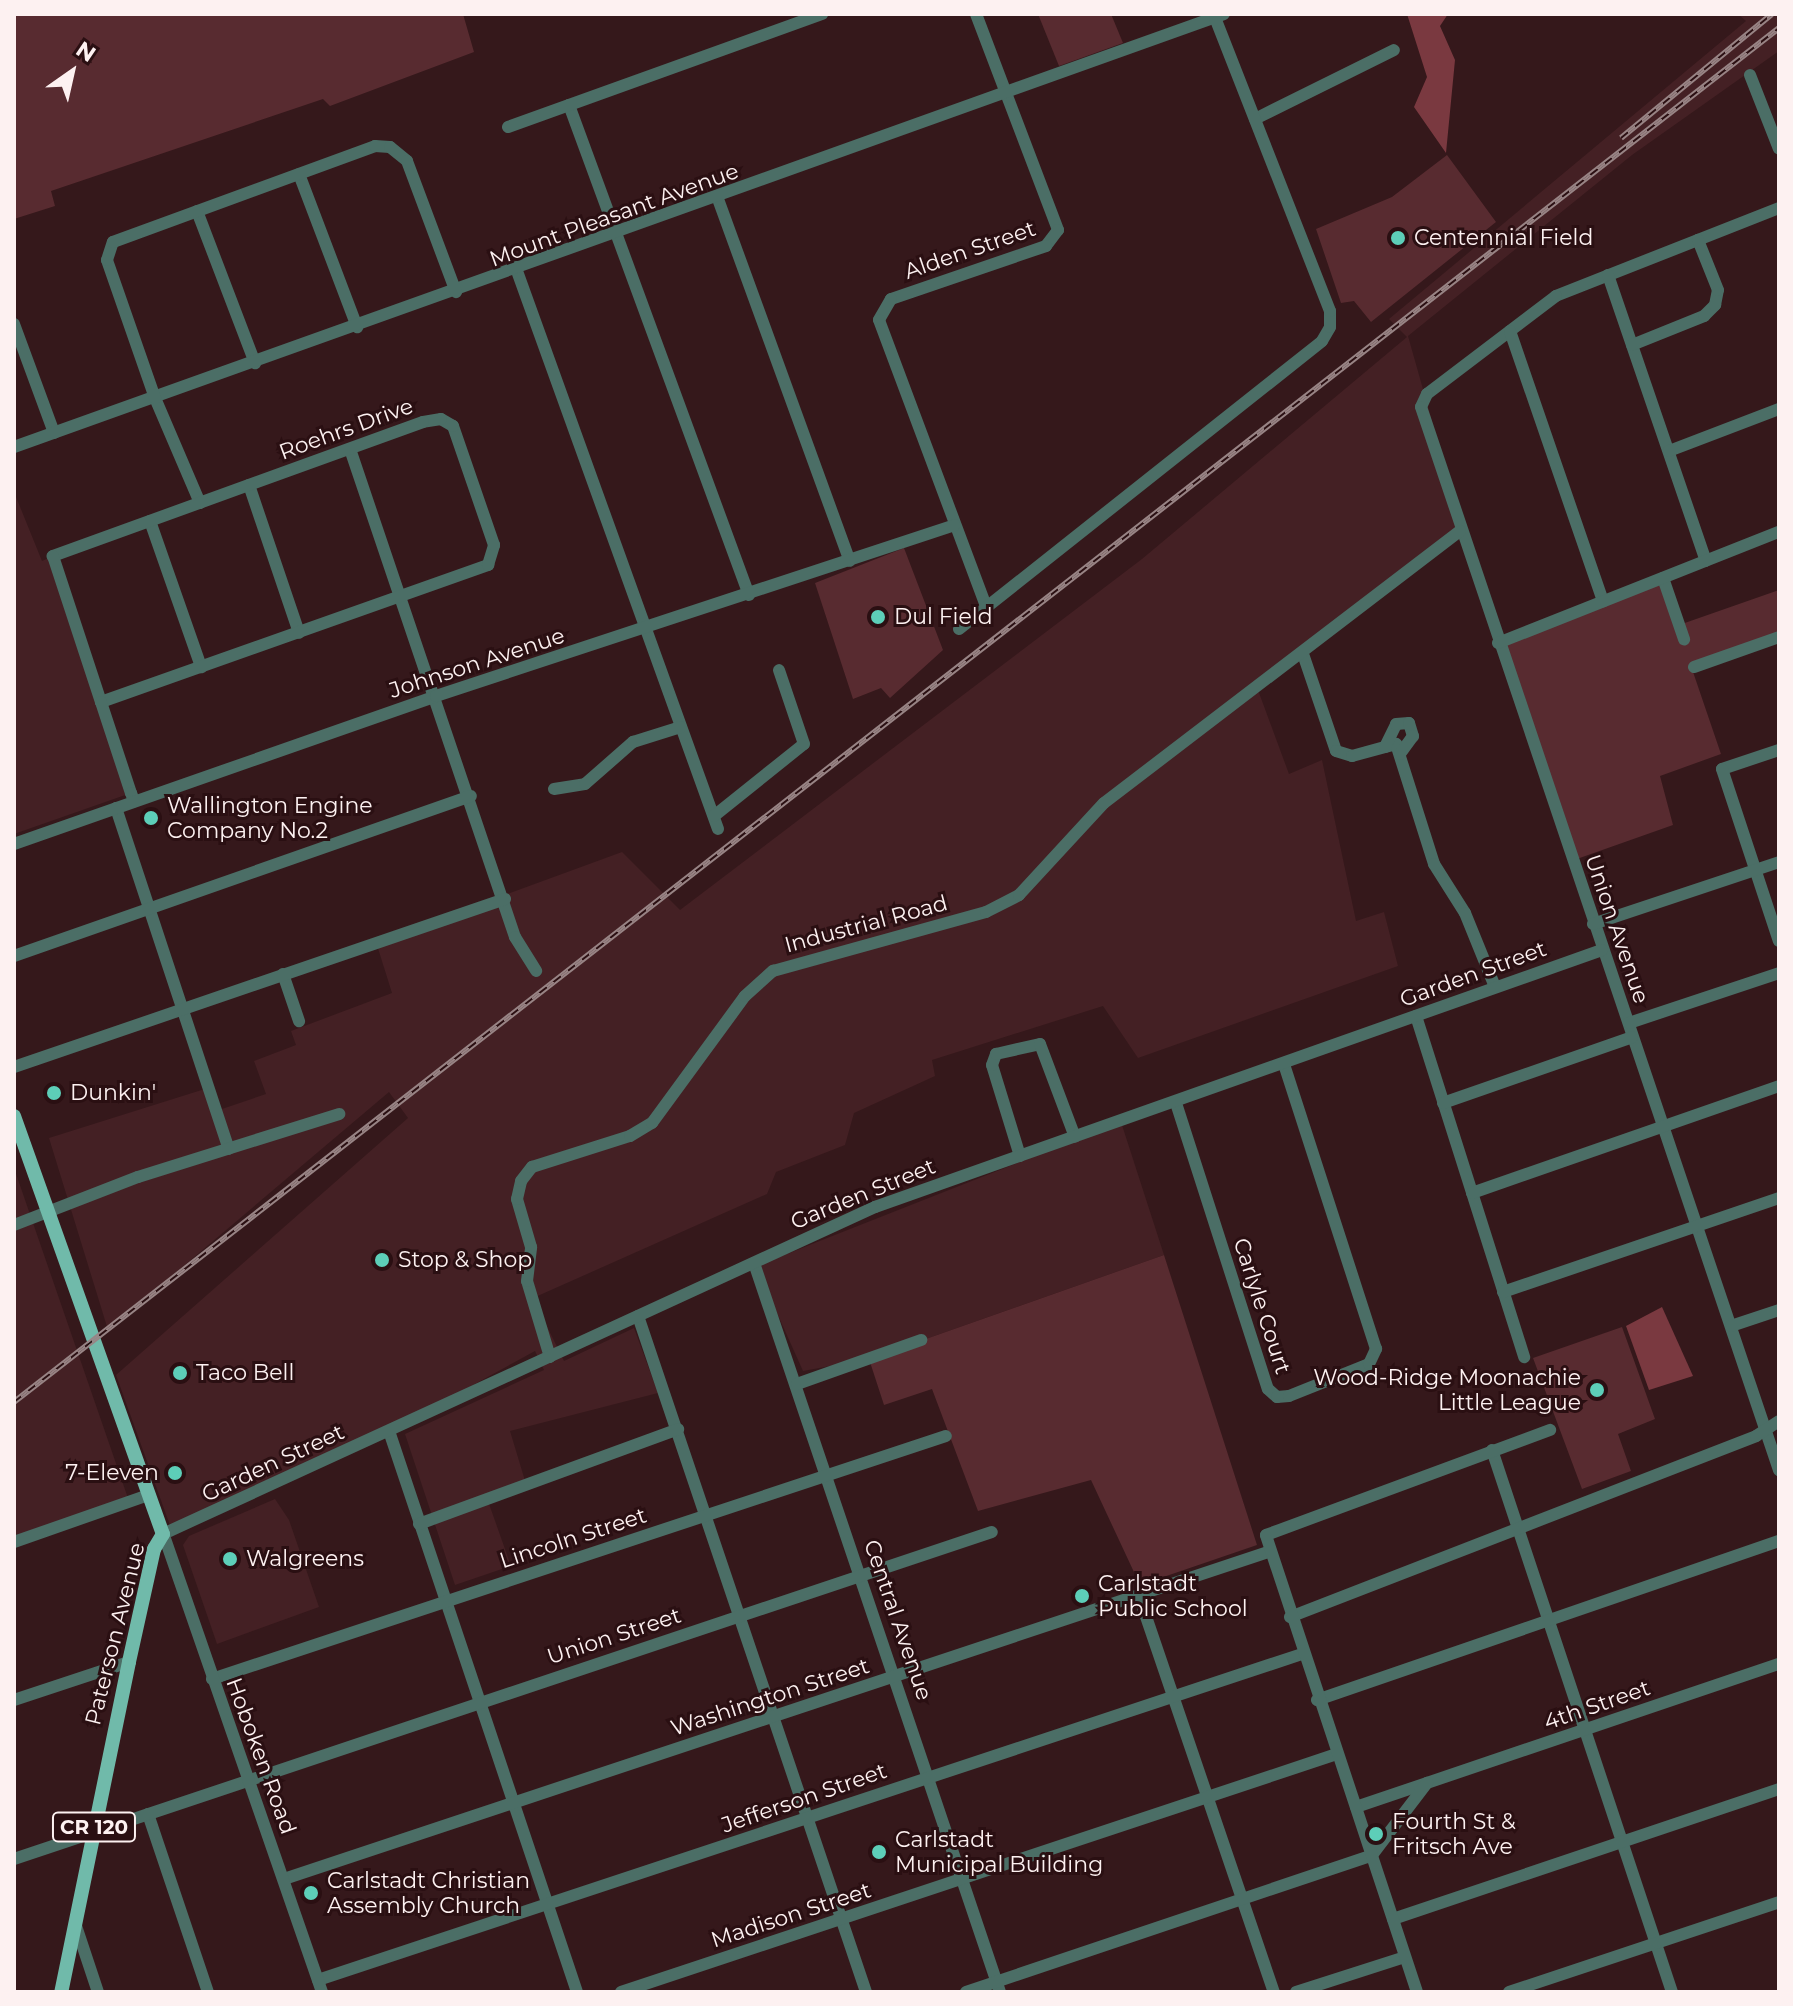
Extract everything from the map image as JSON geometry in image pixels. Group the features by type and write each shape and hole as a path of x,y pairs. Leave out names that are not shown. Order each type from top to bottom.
{"main road":[{"name":"Paterson Avenue","path":"14,1116 163,1534 154,1549 61,1992"}],"street":[{"path":"508,127 822,14"},
{"name":"Alden Street","path":"976,14 1058,222 1056,237 1046,246 891,299 879,313 986,606"},
{"path":"959,629 1322,341 1330,327 1330,311 1255,119 1220,16"},
{"name":"Mount Pleasant Avenue","path":"14,447 1008,96 1220,16"},
{"path":"1255,119 1394,50"},
{"path":"1750,75 1779,149"},
{"path":"569,105 749,595"},
{"path":"200,503 155,398 107,260 109,248 119,239 375,146 397,150 407,161 456,292"},
{"path":"299,174 357,327"},
{"path":"718,199 850,561"},
{"path":"1603,601 1510,331 1556,296 1779,208"},
{"path":"197,211 255,363"},
{"path":"1632,345 1704,316 1715,305 1718,290 1698,240"},
{"path":"517,271 619,566 647,630 716,823 804,744 779,670"},
{"path":"1608,275 1706,561"},
{"path":"14,324 54,433"},
{"name":"Union Avenue","path":"1510,331 1423,400 1421,414 1779,1470"},
{"path":"1669,451 1779,409"},
{"name":"Roehrs Drive","path":"101,702 482,569 492,559 494,545 453,426 434,419 53,556 101,702 134,801"},
{"path":"350,449 471,796 515,937 536,971"},
{"path":"249,485 299,633"},
{"path":"150,521 201,667"},
{"name":"Johnson Avenue","path":"14,844 436,696 647,630 955,525"},
{"name":"Industrial Road","path":"550,1357 527,1281 531,1247 517,1199 521,1181 532,1167 630,1136 652,1123 745,996 773,971 986,912 1019,895 1104,803 1303,654 1460,531"},
{"path":"1498,643 1779,532"},
{"path":"1663,578 1684,639"},
{"path":"1694,667 1779,637"},
{"path":"1303,654 1336,751 1352,756 1396,744 1434,864 1465,913 1495,987"},
{"path":"1385,747 1396,724 1409,723 1413,736 1400,754"},
{"path":"554,789 585,784 633,742 681,727"},
{"path":"1779,750 1722,769 1779,941"},
{"path":"14,956 471,796"},
{"path":"116,808 185,1008 229,1149"},
{"path":"1593,924 1779,862"},
{"path":"14,1067 505,899"},
{"name":"Garden Street","path":"163,1534 875,1207 1602,950"},
{"path":"1629,1023 1779,973"},
{"path":"283,974 299,1021"},
{"path":"1416,1016 1524,1357"},
{"path":"1443,1103 1632,1037"},
{"path":"1020,1156 992,1065 996,1054 1040,1044 1075,1137"},
{"name":"Carlyle Court","path":"1176,1103 1268,1389 1277,1397 1289,1396 1369,1364 1376,1349 1284,1064"},
{"path":"1472,1193 1662,1123 1779,1086"},
{"path":"14,1225 229,1149 339,1114"},
{"path":"1503,1292 1779,1198"},
{"name":"Central Avenue","path":"754,1263 930,1777 998,1987"},
{"path":"1731,1326 1779,1310"},
{"path":"638,1316 708,1514 866,1992"},
{"path":"797,1384 921,1340"},
{"path":"1290,1617 1766,1429 1779,1421"},
{"path":"419,1524 678,1429"},
{"path":"1417,1992 1268,1552 1266,1535 1550,1430"},
{"path":"389,1431 577,1992"},
{"name":"Lincoln Street","path":"212,1679 946,1436"},
{"path":"1492,1450 1672,1992"},
{"path":"14,1542 148,1495"},
{"name":"Union Street","path":"14,1859 249,1777 992,1532"},
{"name":"Hoboken Road","path":"163,1534 320,1986"},
{"path":"1317,1700 1779,1541"},
{"name":"Washington Street","path":"284,1879 1268,1552"},
{"path":"1139,1596 1239,1898 1274,1992"},
{"name":"Jefferson Street","path":"320,1986 810,1817 1302,1654"},
{"path":"14,1700 129,1662"},
{"name":"4th Street","path":"1356,1807 1779,1664"},
{"name":"Madison Street","path":"621,1992 1337,1754"},
{"path":"966,1992 998,1987 1239,1898 1372,1855 1427,1783"},
{"path":"1393,1919 1779,1789"},
{"path":"148,1814 208,1992"},
{"path":"1509,1992 1779,1902"},
{"path":"75,1922 98,1992"},
{"path":"1296,1992 1405,1957"}],"shaded area":[{"path":"14,14 463,14 474,52 330,106 323,99 51,191 55,206 14,219"},
{"path":"1038,14 1111,14 1123,43 1059,66"},
{"path":"1407,14 1448,14 1440,26 1455,60 1446,153 1414,107 1427,77"},
{"path":"1738,14 1779,14 1779,51 1632,155 1408,336 1463,531 1258,690 1289,774 1322,760 1356,921 1384,912 1398,966 1138,1058 1103,1006 932,1060 935,1076 854,1113 845,1145 776,1172 767,1194 533,1298 564,1361 634,1328 658,1393 510,1431 526,1484 488,1501 511,1566 455,1585 405,1434 544,1370 535,1351 389,1431 172,1531 116,1375 408,1118 389,1092 108,1330 49,1138 208,1088 216,1111 266,1094 254,1061 296,1045 291,1031 392,993 376,942 622,852 680,910 1142,559 1407,337 1389,319 1746,21"},
{"name":"Centennial Field","path":"1447,155 1496,222 1371,322 1354,301 1341,303 1316,229 1392,197"},
{"path":"14,492 42,561 53,556 131,793 14,834"},
{"name":"Dul Field","path":"904,548 943,650 890,698 881,688 853,699 815,583"},
{"path":"1666,578 1679,625 1779,590 1779,637 1691,666 1721,754 1660,776 1673,825 1574,860 1500,638"},
{"path":"1121,1122 1164,1255 869,1359 803,1371 756,1266"},
{"path":"14,1168 130,1504 14,1545"},
{"path":"1164,1255 1257,1545 1140,1585 1091,1480 978,1511 932,1389 884,1405 869,1359"},
{"path":"1662,1307 1693,1376 1649,1390 1626,1326"},
{"path":"1622,1327 1655,1419 1618,1434 1631,1471 1582,1489 1533,1358"},
{"path":"275,1499 289,1520 319,1607 217,1644 183,1545 189,1536"}],"railway":[{"path":"1621,138 1772,14"},
{"path":"14,1402 1779,28"}],"place":[{"name":"Centennial Field","path":"1398,238"},
{"name":"Dul Field","path":"878,617"},
{"name":"Wallington Engine Company No.2","path":"151,818"},
{"name":"Dunkin'","path":"54,1093"},
{"name":"Stop & Shop","path":"382,1260"},
{"name":"Taco Bell","path":"180,1373"},
{"name":"Wood-Ridge Moonachie Little League","path":"1597,1390"},
{"name":"7-Eleven","path":"175,1473"},
{"name":"Walgreens","path":"230,1559"},
{"name":"Carlstadt Public School","path":"1082,1596"},
{"name":"Fourth St & Fritsch Ave","path":"1376,1834"},
{"name":"Carlstadt Municipal Building","path":"879,1852"},
{"name":"Carlstadt Christian Assembly Church","path":"311,1893"}]}
